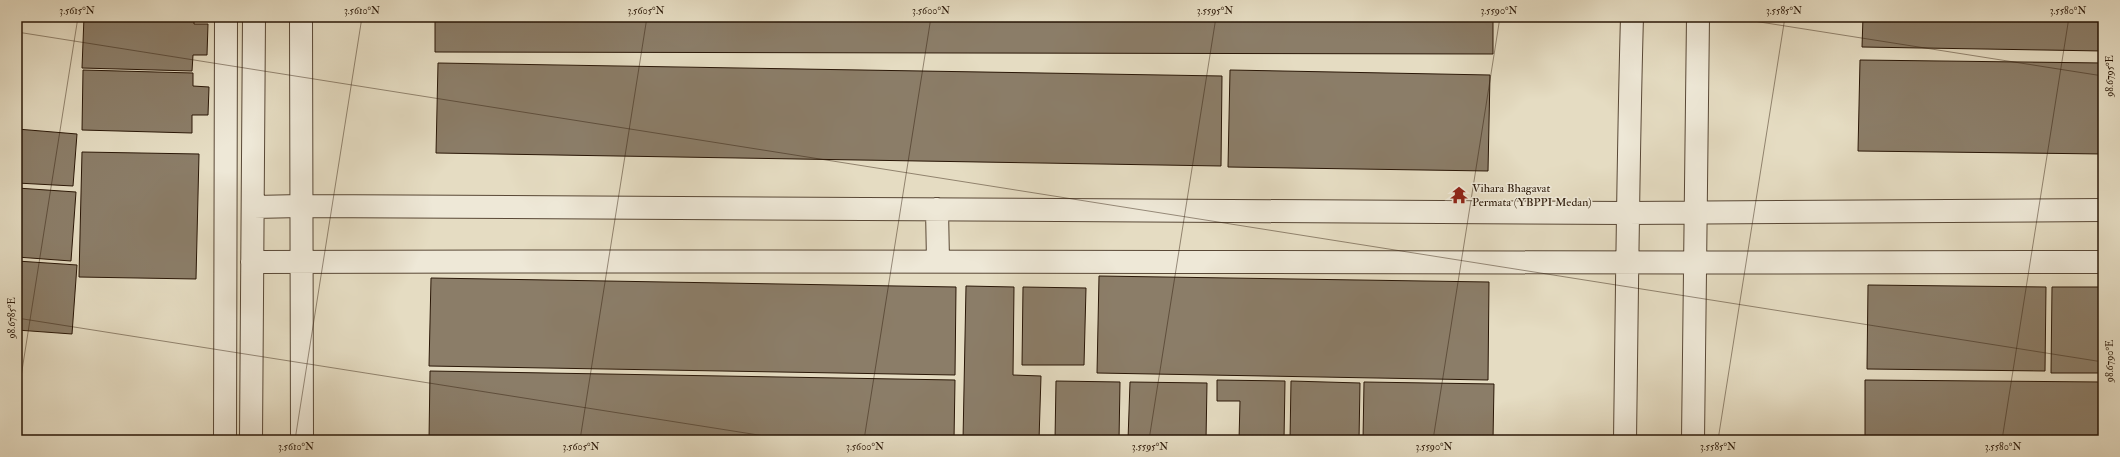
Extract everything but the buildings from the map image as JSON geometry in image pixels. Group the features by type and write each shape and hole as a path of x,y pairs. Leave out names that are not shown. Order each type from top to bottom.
{"street":[{"path":"225,440 226,17"},
{"path":"252,440 254,17"},
{"path":"301,17 302,440"},
{"path":"1625,440 1628,263 1627,213 1632,17"},
{"path":"1693,440 1698,17"},
{"path":"253,208 301,206 1627,213 2103,210"},
{"path":"937,209 938,261"},
{"path":"252,262 2103,262"}],"place":[{"name":"Vihara Bhagavat Permata (YBPPI Medan)","path":"1459,195"}]}
